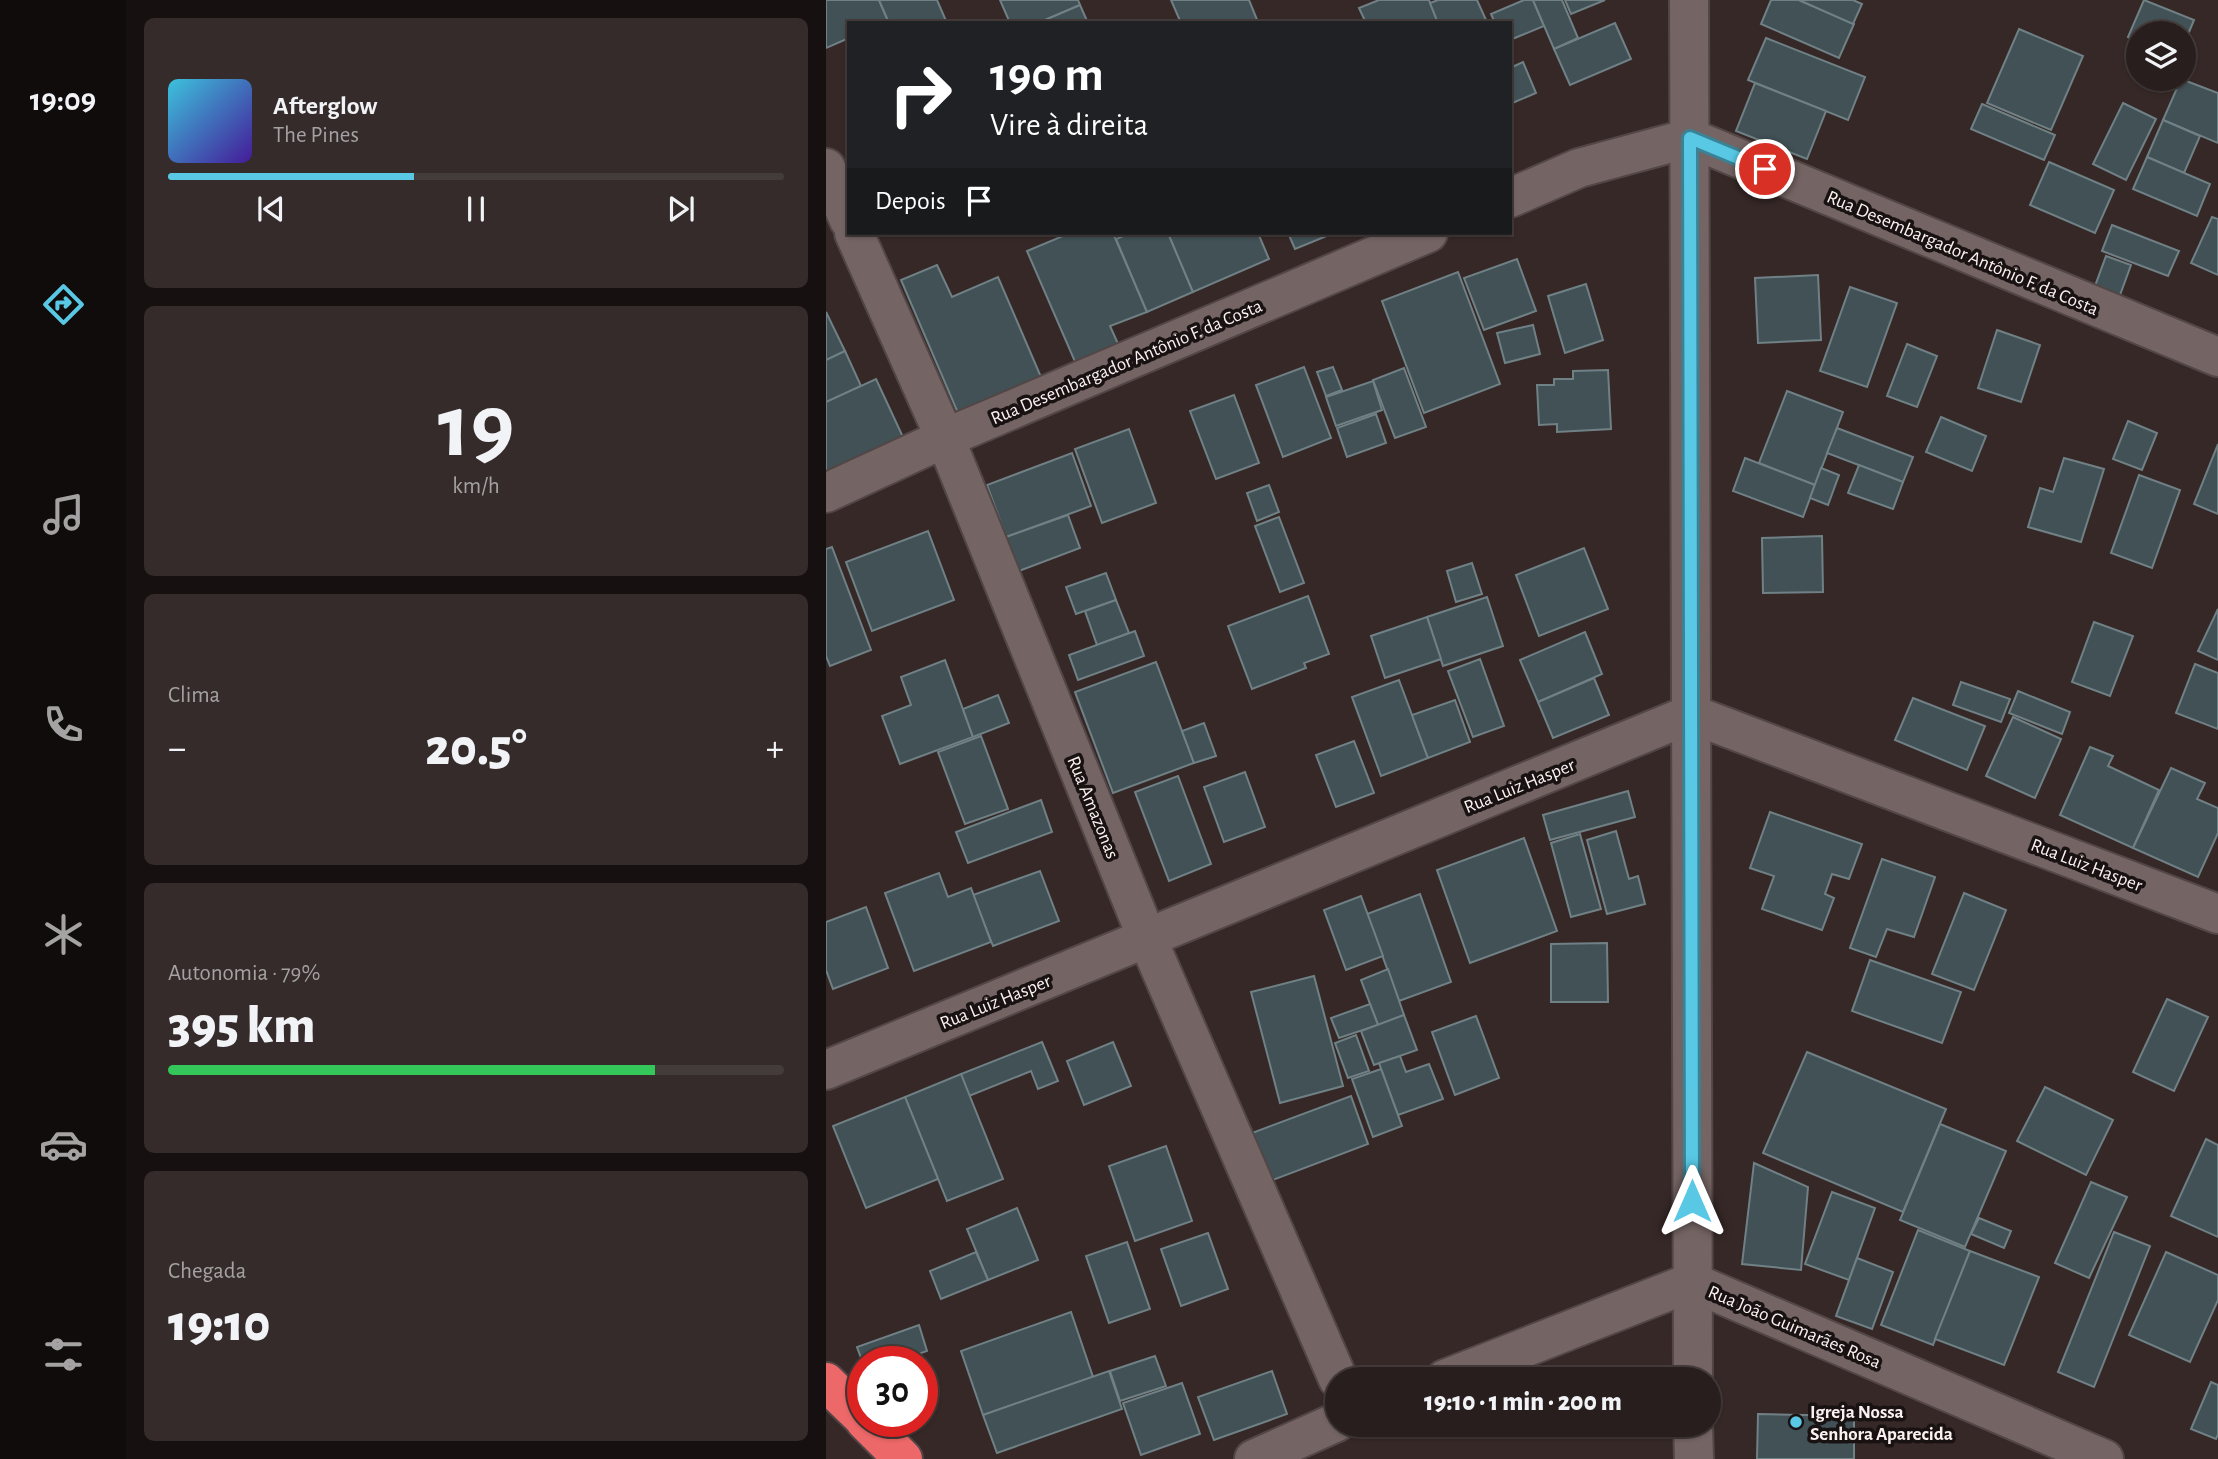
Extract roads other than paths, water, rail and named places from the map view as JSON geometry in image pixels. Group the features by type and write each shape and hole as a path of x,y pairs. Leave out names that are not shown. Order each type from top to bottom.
{"highway":[{"path":"826,1382 847,1403"},
{"path":"881,1437 904,1459"}],"street":[{"path":"1689,0 1693,1367"},
{"path":"1512,197 1579,169 1690,138"},
{"name":"Rua Desembargador Antônio F. da Costa","path":"1690,138 2218,357"},
{"path":"826,168 847,215"},
{"name":"Rua Amazonas","path":"855,235 945,438 1147,938 1333,1367"},
{"name":"Rua Desembargador Antônio F. da Costa","path":"826,493 945,438 1423,235"},
{"name":"Rua Luiz Hasper","path":"826,1070 1691,714 2218,914"},
{"name":"Rua João Guimarães Rosa","path":"1476,1367 1692,1282 2104,1459"},
{"path":"1254,1459 1325,1427"},
{"path":"1693,1437 1693,1459"}],"place":[{"name":"Igreja Nossa Senhora Aparecida","path":"1796,1422"}]}
